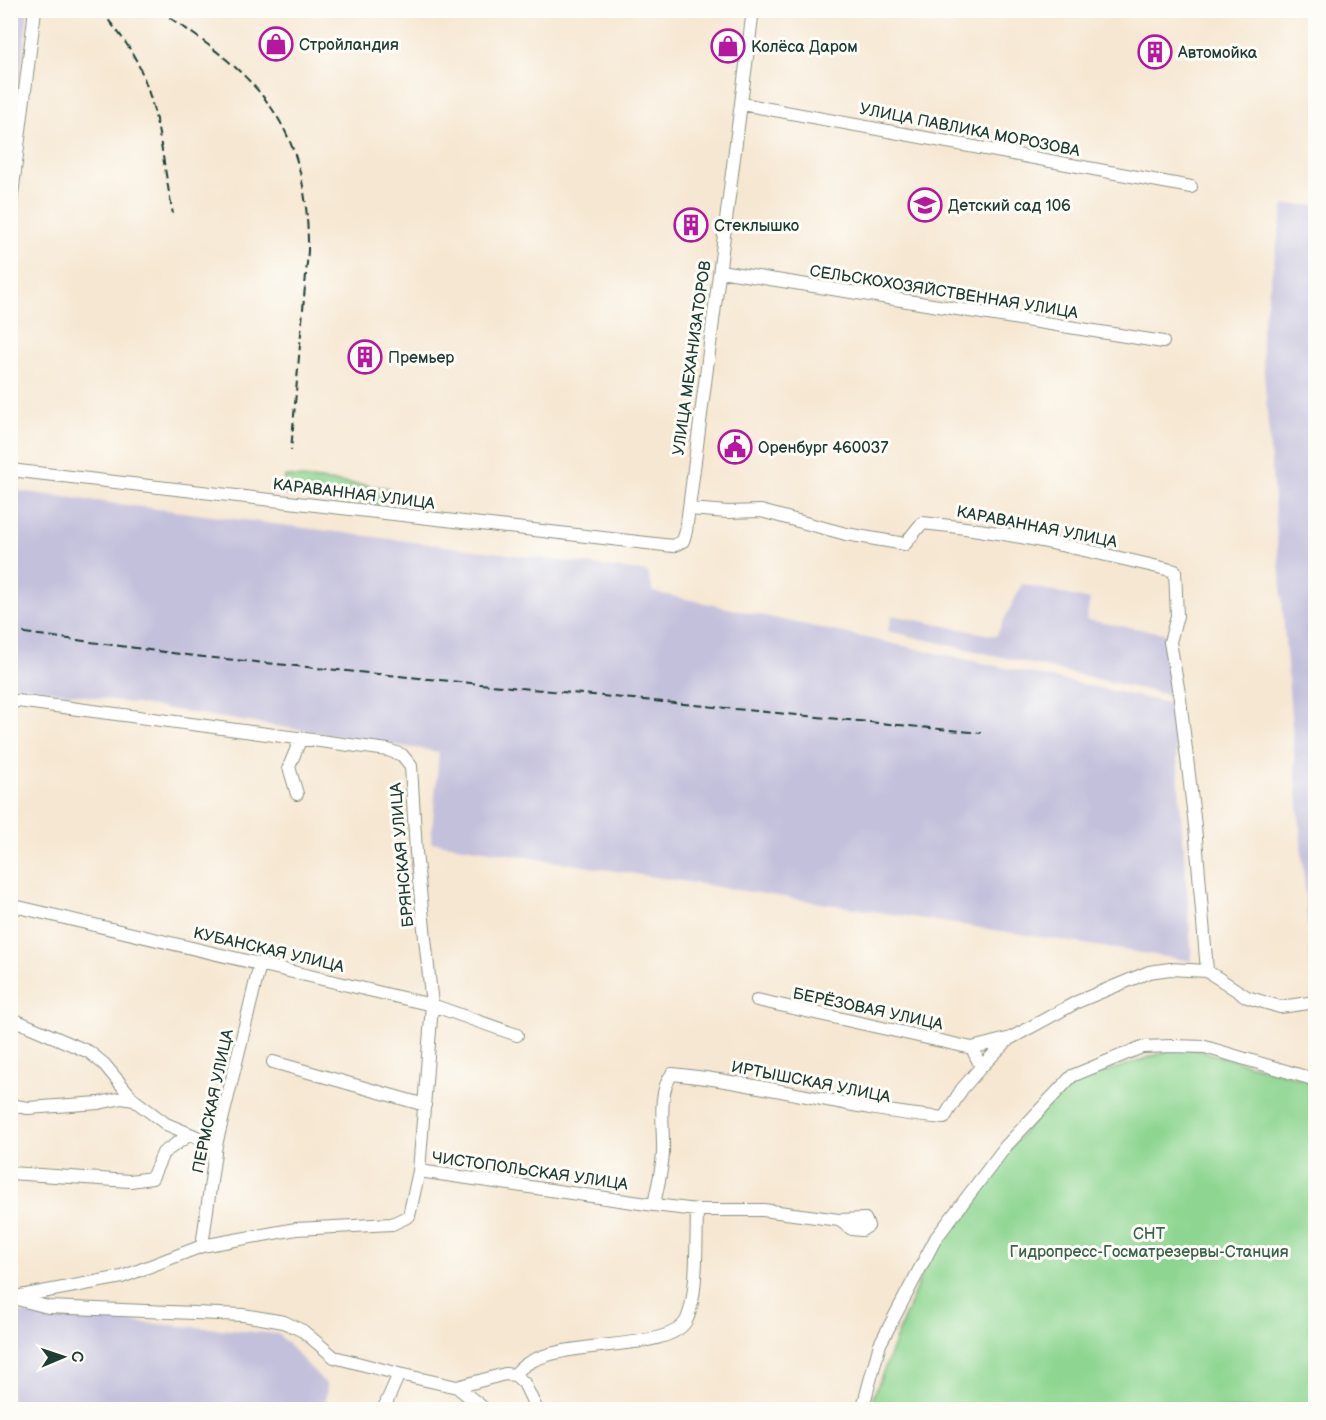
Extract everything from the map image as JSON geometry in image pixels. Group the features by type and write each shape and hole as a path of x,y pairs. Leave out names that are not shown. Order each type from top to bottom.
{"street":[{"path":"10,211 35,10"},
{"name":"УЛИЦА МЕХАНИЗАТОРОВ","path":"686,531 753,10"},
{"name":"УЛИЦА ПАВЛИКА МОРОЗОВА","path":"742,104 1191,187"},
{"name":"СЕЛЬСКОХОЗЯЙСТВЕННАЯ УЛИЦА","path":"720,271 1163,342"},
{"name":"КАРАВАННАЯ УЛИЦА","path":"10,470 673,546 683,541 686,531"},
{"name":"КАРАВАННАЯ УЛИЦА","path":"689,509 728,512 761,511 846,534 905,544 922,523 975,528 1066,545 1175,571 1178,616 1170,642 1195,826 1207,971"},
{"name":"БРЯНСКАЯ УЛИЦА","path":"10,700 388,750 402,755 411,766 416,852 432,1005 419,1171"},
{"path":"297,794 289,767 301,738"},
{"name":"КУБАНСКАЯ УЛИЦА","path":"10,905 432,1005 517,1035"},
{"name":"ПЕРМСКАЯ УЛИЦА","path":"202,1246 216,1145 260,964"},
{"path":"1009,1039 981,1067 972,1048 1009,1039 1077,1002 1149,972 1170,969 1207,971 1247,997 1281,1007 1316,1002"},
{"name":"БЕРЁЗОВАЯ УЛИЦА","path":"757,1000 972,1048"},
{"path":"10,1018 89,1053 104,1064 134,1100 166,1124 216,1145"},
{"path":"862,1410 880,1344 936,1238 1006,1146 1071,1076 1142,1047 1173,1046 1205,1047 1316,1080"},
{"path":"273,1062 425,1105"},
{"name":"ИРТЫШСКАЯ УЛИЦА","path":"654,1205 663,1155 664,1091 666,1081 672,1074 706,1077 894,1114 944,1118 962,1089 981,1067"},
{"path":"10,1105 28,1108 99,1103 122,1098 134,1100"},
{"path":"10,1173 130,1181 152,1178 163,1153 189,1135"},
{"name":"ЧИСТОПОЛЬСКАЯ УЛИЦА","path":"12,1298 122,1277 202,1246 296,1229 392,1224 409,1216 419,1171 696,1210 763,1210 838,1220"},
{"path":"515,1375 521,1365 542,1355 657,1338 677,1330 687,1320 696,1273 696,1210"},
{"path":"12,1298 48,1307 243,1315 284,1322 303,1331 334,1357 457,1387 473,1397 486,1410"},
{"path":"383,1410 399,1374"},
{"path":"457,1387 505,1374 515,1375 524,1383 537,1410"},
{"path":"778,1410 793,1410"}],"shaded area":[{"path":"10,11 28,11 11,144"},
{"path":"1284,205 1316,205 1315,981 1312,981 1261,335"},
{"path":"10,490 648,572 653,592 1173,704 1192,961 431,842 439,752 11,684"},
{"path":"1022,584 1090,600 1086,620 1165,633 1176,697 888,631 892,615 996,636"},
{"path":"10,1312 278,1334 327,1385 325,1409 11,1409"}],"green space":[{"path":"285,476 388,488 381,505 283,494"},
{"name":"СНТ Гидропресс-Госматрезервы-Станция","path":"1182,1046 1315,1082 1315,1409 868,1410 936,1238 1061,1087"}],"railway":[{"path":"100,10 130,49 145,81 156,118 173,214"},
{"path":"158,10 224,58 250,82 271,108 288,136 299,169 306,207 308,251 291,451"},
{"path":"10,631 194,656 981,733"}],"place":[{"name":"Стройландия","path":"276,44"},
{"name":"Колёса Даром","path":"728,46"},
{"name":"Автомойка","path":"1155,52"},
{"name":"Детский сад 106","path":"925,205"},
{"name":"Стеклышко","path":"691,225"},
{"name":"Премьер","path":"365,357"},
{"name":"Оренбург 460037","path":"735,447"}]}
